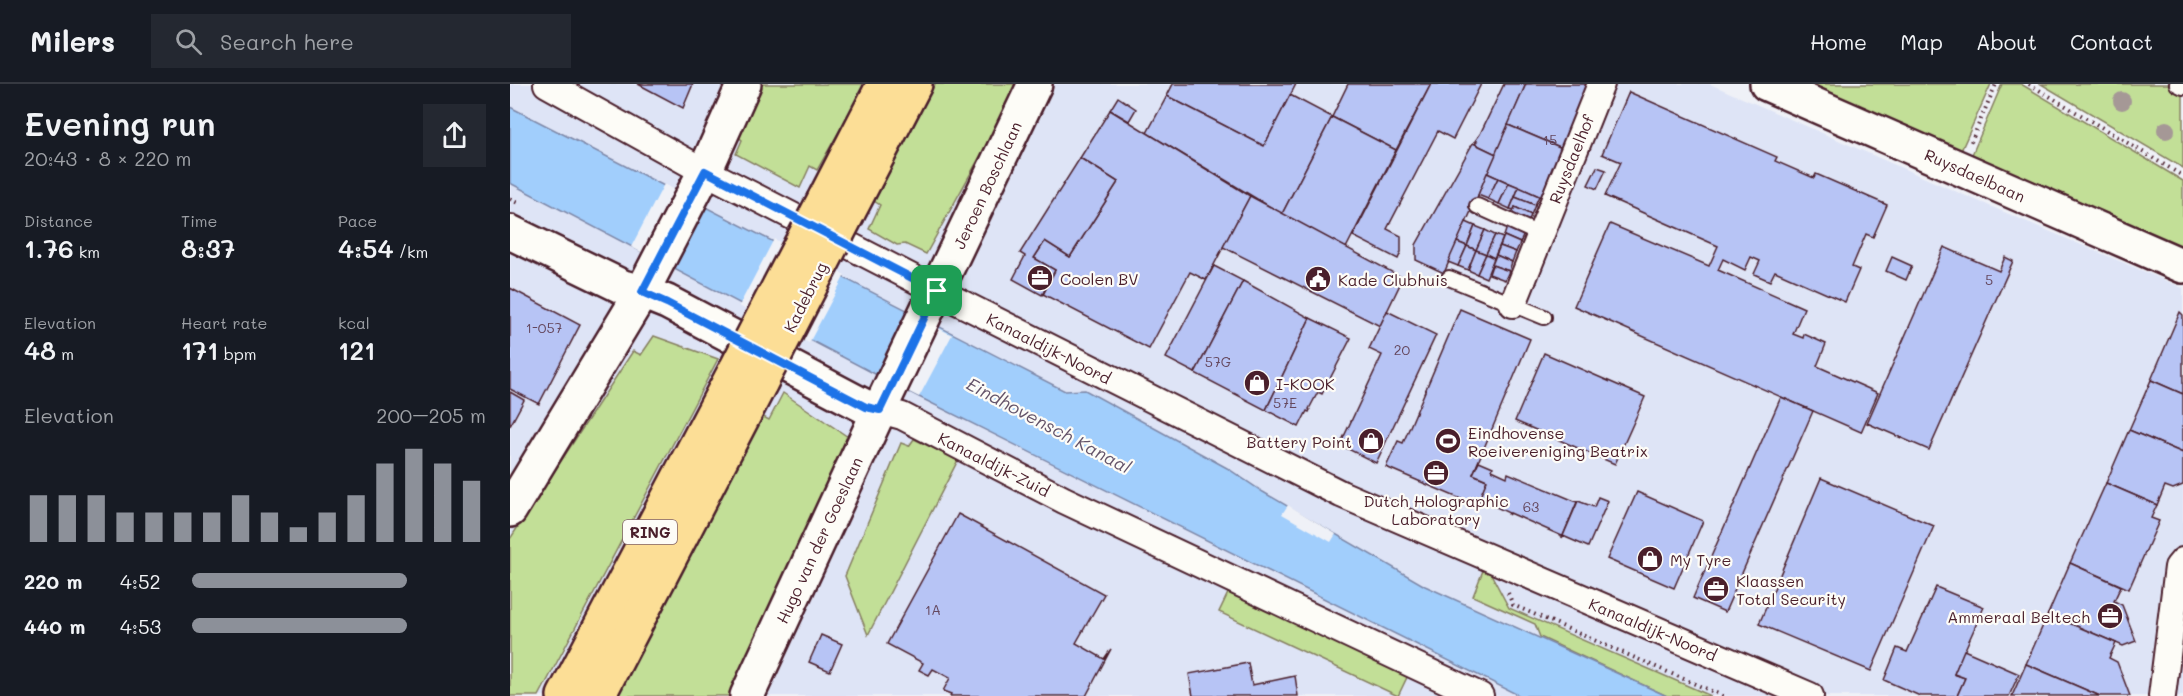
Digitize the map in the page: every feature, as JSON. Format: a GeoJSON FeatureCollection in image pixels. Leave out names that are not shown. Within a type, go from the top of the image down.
{"type":"FeatureCollection","features":[{"type":"Feature","properties":{"kind":"main road","name":"RING"},"geometry":{"type":"LineString","coordinates":[[836,206],[884,84]]}},
{"type":"Feature","properties":{"kind":"main road","name":"RING"},"geometry":{"type":"LineString","coordinates":[[836,206],[915,84]]}},
{"type":"Feature","properties":{"kind":"main road","name":"Kadebrug"},"geometry":{"type":"LineString","coordinates":[[748,375],[836,206]]}},
{"type":"Feature","properties":{"kind":"main road","name":"RING"},"geometry":{"type":"LineString","coordinates":[[564,696],[748,375]]}},
{"type":"Feature","properties":{"kind":"main road","name":"RING"},"geometry":{"type":"LineString","coordinates":[[598,696],[748,375]]}},
{"type":"Feature","properties":{"kind":"street","name":"Kanaaldijk-Noord"},"geometry":{"type":"LineString","coordinates":[[547,84],[698,185],[930,305],[1341,494],[1810,696]]}},
{"type":"Feature","properties":{"kind":"street"},"geometry":{"type":"LineString","coordinates":[[510,510],[642,292],[698,185],[744,84]]}},
{"type":"Feature","properties":{"kind":"street","name":"Jeroen Boschlaan"},"geometry":{"type":"LineString","coordinates":[[886,397],[1035,84]]}},
{"type":"Feature","properties":{"kind":"street","name":"Ruysdaelhof"},"geometry":{"type":"LineString","coordinates":[[1513,304],[1601,84]]}},
{"type":"Feature","properties":{"kind":"street","name":"Ruysdaelbaan"},"geometry":{"type":"LineString","coordinates":[[1767,84],[2183,266]]}},
{"type":"Feature","properties":{"kind":"street","name":"Kanaaldijk-Zuid"},"geometry":{"type":"LineString","coordinates":[[510,232],[623,287],[667,303],[866,407],[886,397],[902,416],[1064,500],[1480,696]]}},
{"type":"Feature","properties":{"kind":"street","name":"Hugo van der Goeslaan"},"geometry":{"type":"LineString","coordinates":[[747,696],[886,397]]}},
{"type":"Feature","properties":{"kind":"street"},"geometry":{"type":"LineString","coordinates":[[2162,696],[2181,564]]}},
{"type":"Feature","properties":{"kind":"lane"},"geometry":{"type":"LineString","coordinates":[[2177,84],[2183,87]]}},
{"type":"Feature","properties":{"kind":"lane"},"geometry":{"type":"LineString","coordinates":[[1477,206],[1541,235]]}},
{"type":"Feature","properties":{"kind":"lane"},"geometry":{"type":"LineString","coordinates":[[1449,278],[1544,317]]}},
{"type":"Feature","properties":{"kind":"path"},"geometry":{"type":"LineString","coordinates":[[1971,142],[1996,84]]}},
{"type":"Feature","properties":{"kind":"path"},"geometry":{"type":"LineString","coordinates":[[2029,84],[2183,176]]}},
{"type":"Feature","properties":{"kind":"path","name":"Kanaaldijk-Noord"},"geometry":{"type":"LineString","coordinates":[[1496,562],[1513,605],[1723,696]]}},
{"type":"Feature","properties":{"kind":"shaded area"},"geometry":{"type":"Polygon","coordinates":[[[510,84],[1710,84],[2183,288],[2183,696],[510,696],[510,84]]]}},
{"type":"Feature","properties":{"kind":"green space"},"geometry":{"type":"Polygon","coordinates":[[[762,84],[866,84],[817,170],[810,166],[800,188],[736,154],[742,140],[737,136],[762,84]]]}},
{"type":"Feature","properties":{"kind":"green space"},"geometry":{"type":"Polygon","coordinates":[[[935,84],[1020,84],[926,254],[905,244],[897,245],[869,229],[880,205],[874,201],[935,84]]]}},
{"type":"Feature","properties":{"kind":"green space"},"geometry":{"type":"Polygon","coordinates":[[[1802,84],[1991,84],[1960,153],[1802,84]]]}},
{"type":"Feature","properties":{"kind":"green space"},"geometry":{"type":"Polygon","coordinates":[[[2002,84],[2021,84],[2183,181],[2183,251],[1971,157],[2002,84]]]}},
{"type":"Feature","properties":{"kind":"green space"},"geometry":{"type":"Polygon","coordinates":[[[2041,84],[2183,84],[2183,168],[2041,84]]]}},
{"type":"Feature","properties":{"kind":"green space"},"geometry":{"type":"Polygon","coordinates":[[[654,336],[718,359],[539,696],[510,696],[510,539],[633,351],[641,355],[654,336]]]}},
{"type":"Feature","properties":{"kind":"green space"},"geometry":{"type":"Polygon","coordinates":[[[783,393],[851,439],[733,696],[615,696],[756,413],[769,420],[783,393]]]}},
{"type":"Feature","properties":{"kind":"green space"},"geometry":{"type":"Polygon","coordinates":[[[914,439],[958,460],[868,635],[845,576],[901,443],[909,446],[914,439]]]}},
{"type":"Feature","properties":{"kind":"green space"},"geometry":{"type":"Polygon","coordinates":[[[1484,568],[1490,572],[1509,608],[1711,696],[1667,696],[1540,637],[1535,624],[1473,596],[1484,568]]]}},
{"type":"Feature","properties":{"kind":"green space"},"geometry":{"type":"Polygon","coordinates":[[[1231,587],[1410,671],[1398,696],[1219,612],[1231,587]]]}},
{"type":"Feature","properties":{"kind":"water","name":"Eindhovensch Kanaal"},"geometry":{"type":"Polygon","coordinates":[[[510,107],[1065,391],[1085,390],[1227,468],[1263,492],[1425,586],[1667,696],[1520,696],[919,397],[510,183],[510,107]]]}},
{"type":"Feature","properties":{"kind":"pier"},"geometry":{"type":"Polygon","coordinates":[[[664,184],[707,207],[674,269],[631,247],[664,184]]]}},
{"type":"Feature","properties":{"kind":"pier"},"geometry":{"type":"Polygon","coordinates":[[[774,239],[845,275],[809,343],[739,306],[774,239]]]}},
{"type":"Feature","properties":{"kind":"pier"},"geometry":{"type":"Polygon","coordinates":[[[908,312],[952,335],[919,397],[876,375],[908,312]]]}},
{"type":"Feature","properties":{"kind":"pier"},"geometry":{"type":"Polygon","coordinates":[[[1288,505],[1336,534],[1331,542],[1282,514],[1288,505]]]}},
{"type":"Feature","properties":{"kind":"building"},"geometry":{"type":"Polygon","coordinates":[[[638,84],[693,84],[683,108],[638,84]]]}},
{"type":"Feature","properties":{"kind":"building"},"geometry":{"type":"Polygon","coordinates":[[[1173,84],[1296,84],[1264,146],[1167,96],[1173,84]]]}},
{"type":"Feature","properties":{"kind":"building"},"geometry":{"type":"Polygon","coordinates":[[[1348,84],[1431,84],[1396,150],[1332,117],[1348,84]]]}},
{"type":"Feature","properties":{"kind":"building"},"geometry":{"type":"Polygon","coordinates":[[[1431,84],[1481,84],[1453,139],[1438,131],[1387,229],[1401,236],[1401,252],[1398,259],[1353,236],[1431,84]]]}},
{"type":"Feature","properties":{"kind":"building"},"geometry":{"type":"Polygon","coordinates":[[[1504,84],[1526,84],[1496,154],[1475,144],[1477,141],[1475,141],[1504,84]]]}},
{"type":"Feature","properties":{"kind":"building"},"geometry":{"type":"Polygon","coordinates":[[[1526,84],[1587,84],[1562,148],[1508,125],[1526,84]]]}},
{"type":"Feature","properties":{"kind":"building"},"geometry":{"type":"Polygon","coordinates":[[[1629,92],[1777,157],[1775,161],[1814,178],[1816,174],[1887,205],[1873,237],[1866,234],[1852,267],[1859,270],[1845,302],[1775,271],[1770,281],[1754,274],[1760,261],[1751,257],[1745,270],[1723,259],[1718,270],[1804,308],[1793,334],[1803,338],[1804,334],[1826,344],[1817,366],[1878,393],[1861,432],[1574,306],[1610,224],[1709,266],[1718,246],[1605,196],[1621,162],[1602,154],[1629,92]]]}},
{"type":"Feature","properties":{"kind":"building"},"geometry":{"type":"Polygon","coordinates":[[[1290,95],[1332,117],[1282,214],[1147,133],[1167,96],[1264,146],[1290,95]]]}},
{"type":"Feature","properties":{"kind":"building"},"geometry":{"type":"Polygon","coordinates":[[[1118,97],[1136,109],[1129,121],[1110,110],[1118,97]]]}},
{"type":"Feature","properties":{"kind":"building"},"geometry":{"type":"Polygon","coordinates":[[[1110,110],[1250,196],[1206,280],[1190,272],[1149,349],[1043,294],[1055,270],[1034,258],[1045,241],[1070,257],[1118,182],[1080,158],[1110,110]]]}},
{"type":"Feature","properties":{"kind":"building"},"geometry":{"type":"Polygon","coordinates":[[[1332,117],[1396,150],[1346,248],[1282,214],[1332,117]]]}},
{"type":"Feature","properties":{"kind":"building"},"geometry":{"type":"Polygon","coordinates":[[[1508,125],[1562,148],[1543,198],[1487,173],[1508,125]]]}},
{"type":"Feature","properties":{"kind":"building"},"geometry":{"type":"Polygon","coordinates":[[[1473,143],[1496,154],[1444,273],[1416,260],[1416,245],[1473,143]]]}},
{"type":"Feature","properties":{"kind":"building"},"geometry":{"type":"Polygon","coordinates":[[[1080,158],[1118,182],[1070,257],[1045,241],[1034,258],[1055,270],[1042,295],[1013,279],[1025,256],[1020,253],[1080,158]]]}},
{"type":"Feature","properties":{"kind":"building"},"geometry":{"type":"Polygon","coordinates":[[[1597,167],[1606,170],[1597,189],[1588,185],[1597,167]]]}},
{"type":"Feature","properties":{"kind":"building"},"geometry":{"type":"Polygon","coordinates":[[[1487,173],[1498,178],[1488,199],[1478,195],[1487,173]]]}},
{"type":"Feature","properties":{"kind":"building"},"geometry":{"type":"Polygon","coordinates":[[[1498,178],[1509,183],[1499,204],[1488,199],[1498,178]]]}},
{"type":"Feature","properties":{"kind":"building"},"geometry":{"type":"Polygon","coordinates":[[[1509,183],[1519,187],[1510,209],[1499,204],[1509,183]]]}},
{"type":"Feature","properties":{"kind":"building"},"geometry":{"type":"Polygon","coordinates":[[[1519,187],[1539,196],[1535,205],[1515,197],[1519,187]]]}},
{"type":"Feature","properties":{"kind":"building"},"geometry":{"type":"Polygon","coordinates":[[[1250,196],[1403,278],[1380,326],[1223,247],[1250,196]]]}},
{"type":"Feature","properties":{"kind":"building"},"geometry":{"type":"Polygon","coordinates":[[[1515,197],[1535,205],[1531,215],[1515,207],[1514,210],[1510,209],[1515,197]]]}},
{"type":"Feature","properties":{"kind":"building"},"geometry":{"type":"Polygon","coordinates":[[[1515,207],[1531,215],[1527,225],[1511,217],[1515,207]]]}},
{"type":"Feature","properties":{"kind":"building"},"geometry":{"type":"Polygon","coordinates":[[[1466,222],[1475,226],[1467,246],[1457,242],[1466,222]]]}},
{"type":"Feature","properties":{"kind":"building"},"geometry":{"type":"Polygon","coordinates":[[[1475,226],[1485,230],[1476,250],[1467,246],[1475,226]]]}},
{"type":"Feature","properties":{"kind":"building"},"geometry":{"type":"Polygon","coordinates":[[[1507,227],[1524,234],[1520,243],[1504,236],[1507,227]]]}},
{"type":"Feature","properties":{"kind":"building"},"geometry":{"type":"Polygon","coordinates":[[[1485,230],[1495,235],[1486,254],[1476,250],[1485,230]]]}},
{"type":"Feature","properties":{"kind":"building"},"geometry":{"type":"Polygon","coordinates":[[[1495,235],[1503,238],[1494,258],[1486,254],[1495,235]]]}},
{"type":"Feature","properties":{"kind":"building"},"geometry":{"type":"Polygon","coordinates":[[[1504,236],[1520,243],[1516,252],[1500,246],[1504,236]]]}},
{"type":"Feature","properties":{"kind":"building"},"geometry":{"type":"Polygon","coordinates":[[[1457,242],[1467,246],[1458,266],[1448,262],[1457,242]]]}},
{"type":"Feature","properties":{"kind":"building"},"geometry":{"type":"Polygon","coordinates":[[[1467,246],[1476,250],[1468,270],[1458,266],[1467,246]]]}},
{"type":"Feature","properties":{"kind":"building"},"geometry":{"type":"Polygon","coordinates":[[[1500,246],[1516,252],[1512,262],[1496,255],[1500,246]]]}},
{"type":"Feature","properties":{"kind":"building"},"geometry":{"type":"Polygon","coordinates":[[[1944,247],[1999,271],[2005,257],[2013,261],[1929,450],[1867,423],[1944,247]]]}},
{"type":"Feature","properties":{"kind":"building"},"geometry":{"type":"Polygon","coordinates":[[[1476,250],[1486,254],[1477,274],[1468,270],[1476,250]]]}},
{"type":"Feature","properties":{"kind":"building"},"geometry":{"type":"Polygon","coordinates":[[[1486,254],[1494,258],[1486,278],[1477,274],[1486,254]]]}},
{"type":"Feature","properties":{"kind":"building"},"geometry":{"type":"Polygon","coordinates":[[[1496,255],[1512,262],[1509,271],[1492,265],[1496,255]]]}},
{"type":"Feature","properties":{"kind":"building"},"geometry":{"type":"Polygon","coordinates":[[[1892,257],[1912,266],[1906,280],[1886,271],[1892,257]]]}},
{"type":"Feature","properties":{"kind":"building"},"geometry":{"type":"Polygon","coordinates":[[[1492,265],[1509,271],[1505,280],[1489,274],[1492,265]]]}},
{"type":"Feature","properties":{"kind":"building"},"geometry":{"type":"Polygon","coordinates":[[[1214,266],[1243,281],[1195,373],[1166,358],[1214,266]]]}},
{"type":"Feature","properties":{"kind":"building"},"geometry":{"type":"Polygon","coordinates":[[[1243,281],[1310,318],[1266,410],[1195,373],[1243,281]]]}},
{"type":"Feature","properties":{"kind":"building"},"geometry":{"type":"Polygon","coordinates":[[[510,288],[580,325],[539,404],[510,389],[510,288]]]}},
{"type":"Feature","properties":{"kind":"building"},"geometry":{"type":"Polygon","coordinates":[[[1460,309],[1530,339],[1473,474],[1487,480],[1477,506],[1386,467],[1398,441],[1403,443],[1460,309]]]}},
{"type":"Feature","properties":{"kind":"building"},"geometry":{"type":"Polygon","coordinates":[[[1387,311],[1436,335],[1376,463],[1340,445],[1382,355],[1369,349],[1387,311]]]}},
{"type":"Feature","properties":{"kind":"building"},"geometry":{"type":"Polygon","coordinates":[[[2180,312],[2183,315],[2183,394],[2151,380],[2180,312]]]}},
{"type":"Feature","properties":{"kind":"building"},"geometry":{"type":"Polygon","coordinates":[[[1310,318],[1351,338],[1322,394],[1318,392],[1299,427],[1266,410],[1310,318]]]}},
{"type":"Feature","properties":{"kind":"building"},"geometry":{"type":"Polygon","coordinates":[[[1544,353],[1645,397],[1615,464],[1515,421],[1544,353]]]}},
{"type":"Feature","properties":{"kind":"building"},"geometry":{"type":"Polygon","coordinates":[[[2151,380],[2183,394],[2183,453],[2129,430],[2151,380]]]}},
{"type":"Feature","properties":{"kind":"building"},"geometry":{"type":"Polygon","coordinates":[[[510,392],[524,400],[510,426],[510,392]]]}},
{"type":"Feature","properties":{"kind":"building"},"geometry":{"type":"Polygon","coordinates":[[[1781,397],[1813,411],[1725,612],[1693,598],[1781,397]]]}},
{"type":"Feature","properties":{"kind":"building"},"geometry":{"type":"Polygon","coordinates":[[[2129,430],[2183,453],[2183,485],[2173,489],[2165,486],[2157,505],[2106,483],[2129,430]]]}},
{"type":"Feature","properties":{"kind":"building"},"geometry":{"type":"Polygon","coordinates":[[[1479,461],[1507,477],[1508,473],[1577,502],[1562,538],[1562,536],[1510,513],[1508,515],[1509,513],[1479,499],[1487,480],[1473,474],[1479,461]]]}},
{"type":"Feature","properties":{"kind":"building"},"geometry":{"type":"Polygon","coordinates":[[[1821,478],[1934,526],[1871,671],[1759,624],[1821,478]]]}},
{"type":"Feature","properties":{"kind":"building"},"geometry":{"type":"Polygon","coordinates":[[[2106,483],[2157,505],[2151,518],[2159,521],[2129,589],[2070,563],[2106,483]]]}},
{"type":"Feature","properties":{"kind":"building"},"geometry":{"type":"Polygon","coordinates":[[[1637,492],[1703,521],[1674,588],[1607,559],[1637,492]]]}},
{"type":"Feature","properties":{"kind":"building"},"geometry":{"type":"Polygon","coordinates":[[[1598,497],[1608,501],[1588,547],[1563,536],[1578,501],[1594,507],[1598,497]]]}},
{"type":"Feature","properties":{"kind":"building"},"geometry":{"type":"Polygon","coordinates":[[[958,514],[1104,594],[1076,643],[1104,659],[1111,649],[1086,696],[950,696],[951,694],[943,691],[950,678],[933,669],[929,675],[919,670],[923,663],[887,644],[958,514]]]}},
{"type":"Feature","properties":{"kind":"building"},"geometry":{"type":"Polygon","coordinates":[[[2070,563],[2121,586],[2114,601],[2122,605],[2136,641],[2123,646],[2048,614],[2070,563]]]}},
{"type":"Feature","properties":{"kind":"building"},"geometry":{"type":"Polygon","coordinates":[[[1936,587],[1984,607],[1954,674],[1965,678],[1957,696],[1920,696],[1884,680],[1897,648],[1907,652],[1936,587]]]}},
{"type":"Feature","properties":{"kind":"building"},"geometry":{"type":"Polygon","coordinates":[[[2048,614],[2116,643],[2109,658],[2117,662],[2130,696],[2100,696],[2026,664],[2048,614]]]}},
{"type":"Feature","properties":{"kind":"building"},"geometry":{"type":"Polygon","coordinates":[[[821,635],[842,644],[830,671],[809,662],[821,635]]]}},
{"type":"Feature","properties":{"kind":"building"},"geometry":{"type":"Polygon","coordinates":[[[1964,650],[2019,674],[2009,696],[1957,696],[1965,678],[1954,674],[1964,650]]]}},
{"type":"Feature","properties":{"kind":"building"},"geometry":{"type":"Polygon","coordinates":[[[1248,663],[1252,685],[1295,676],[1298,696],[1193,696],[1189,674],[1248,663]]]}},
{"type":"Feature","properties":{"kind":"building"},"geometry":{"type":"Polygon","coordinates":[[[2026,664],[2100,696],[2012,696],[2026,664]]]}},
{"type":"Feature","properties":{"kind":"place","name":"Coolen BV"},"geometry":{"type":"Point","coordinates":[1040,278]}},
{"type":"Feature","properties":{"kind":"place","name":"Kade Clubhuis"},"geometry":{"type":"Point","coordinates":[1318,279]}},
{"type":"Feature","properties":{"kind":"place","name":"I-KOOK"},"geometry":{"type":"Point","coordinates":[1257,383]}},
{"type":"Feature","properties":{"kind":"place","name":"Battery Point"},"geometry":{"type":"Point","coordinates":[1371,441]}},
{"type":"Feature","properties":{"kind":"place","name":"Eindhovense Roeivereniging Beatrix"},"geometry":{"type":"Point","coordinates":[1448,441]}},
{"type":"Feature","properties":{"kind":"place","name":"Dutch Holographic Laboratory"},"geometry":{"type":"Point","coordinates":[1436,473]}},
{"type":"Feature","properties":{"kind":"place","name":"My Tyre"},"geometry":{"type":"Point","coordinates":[1650,559]}},
{"type":"Feature","properties":{"kind":"place","name":"Klaassen Total Security"},"geometry":{"type":"Point","coordinates":[1716,589]}},
{"type":"Feature","properties":{"kind":"place","name":"Ammeraal Beltech"},"geometry":{"type":"Point","coordinates":[2110,616]}},
{"type":"Feature","properties":{"kind":"route"},"geometry":{"type":"LineString","coordinates":[[705,171],[937,291],[880,410],[866,407],[642,292],[705,171]]}}]}
